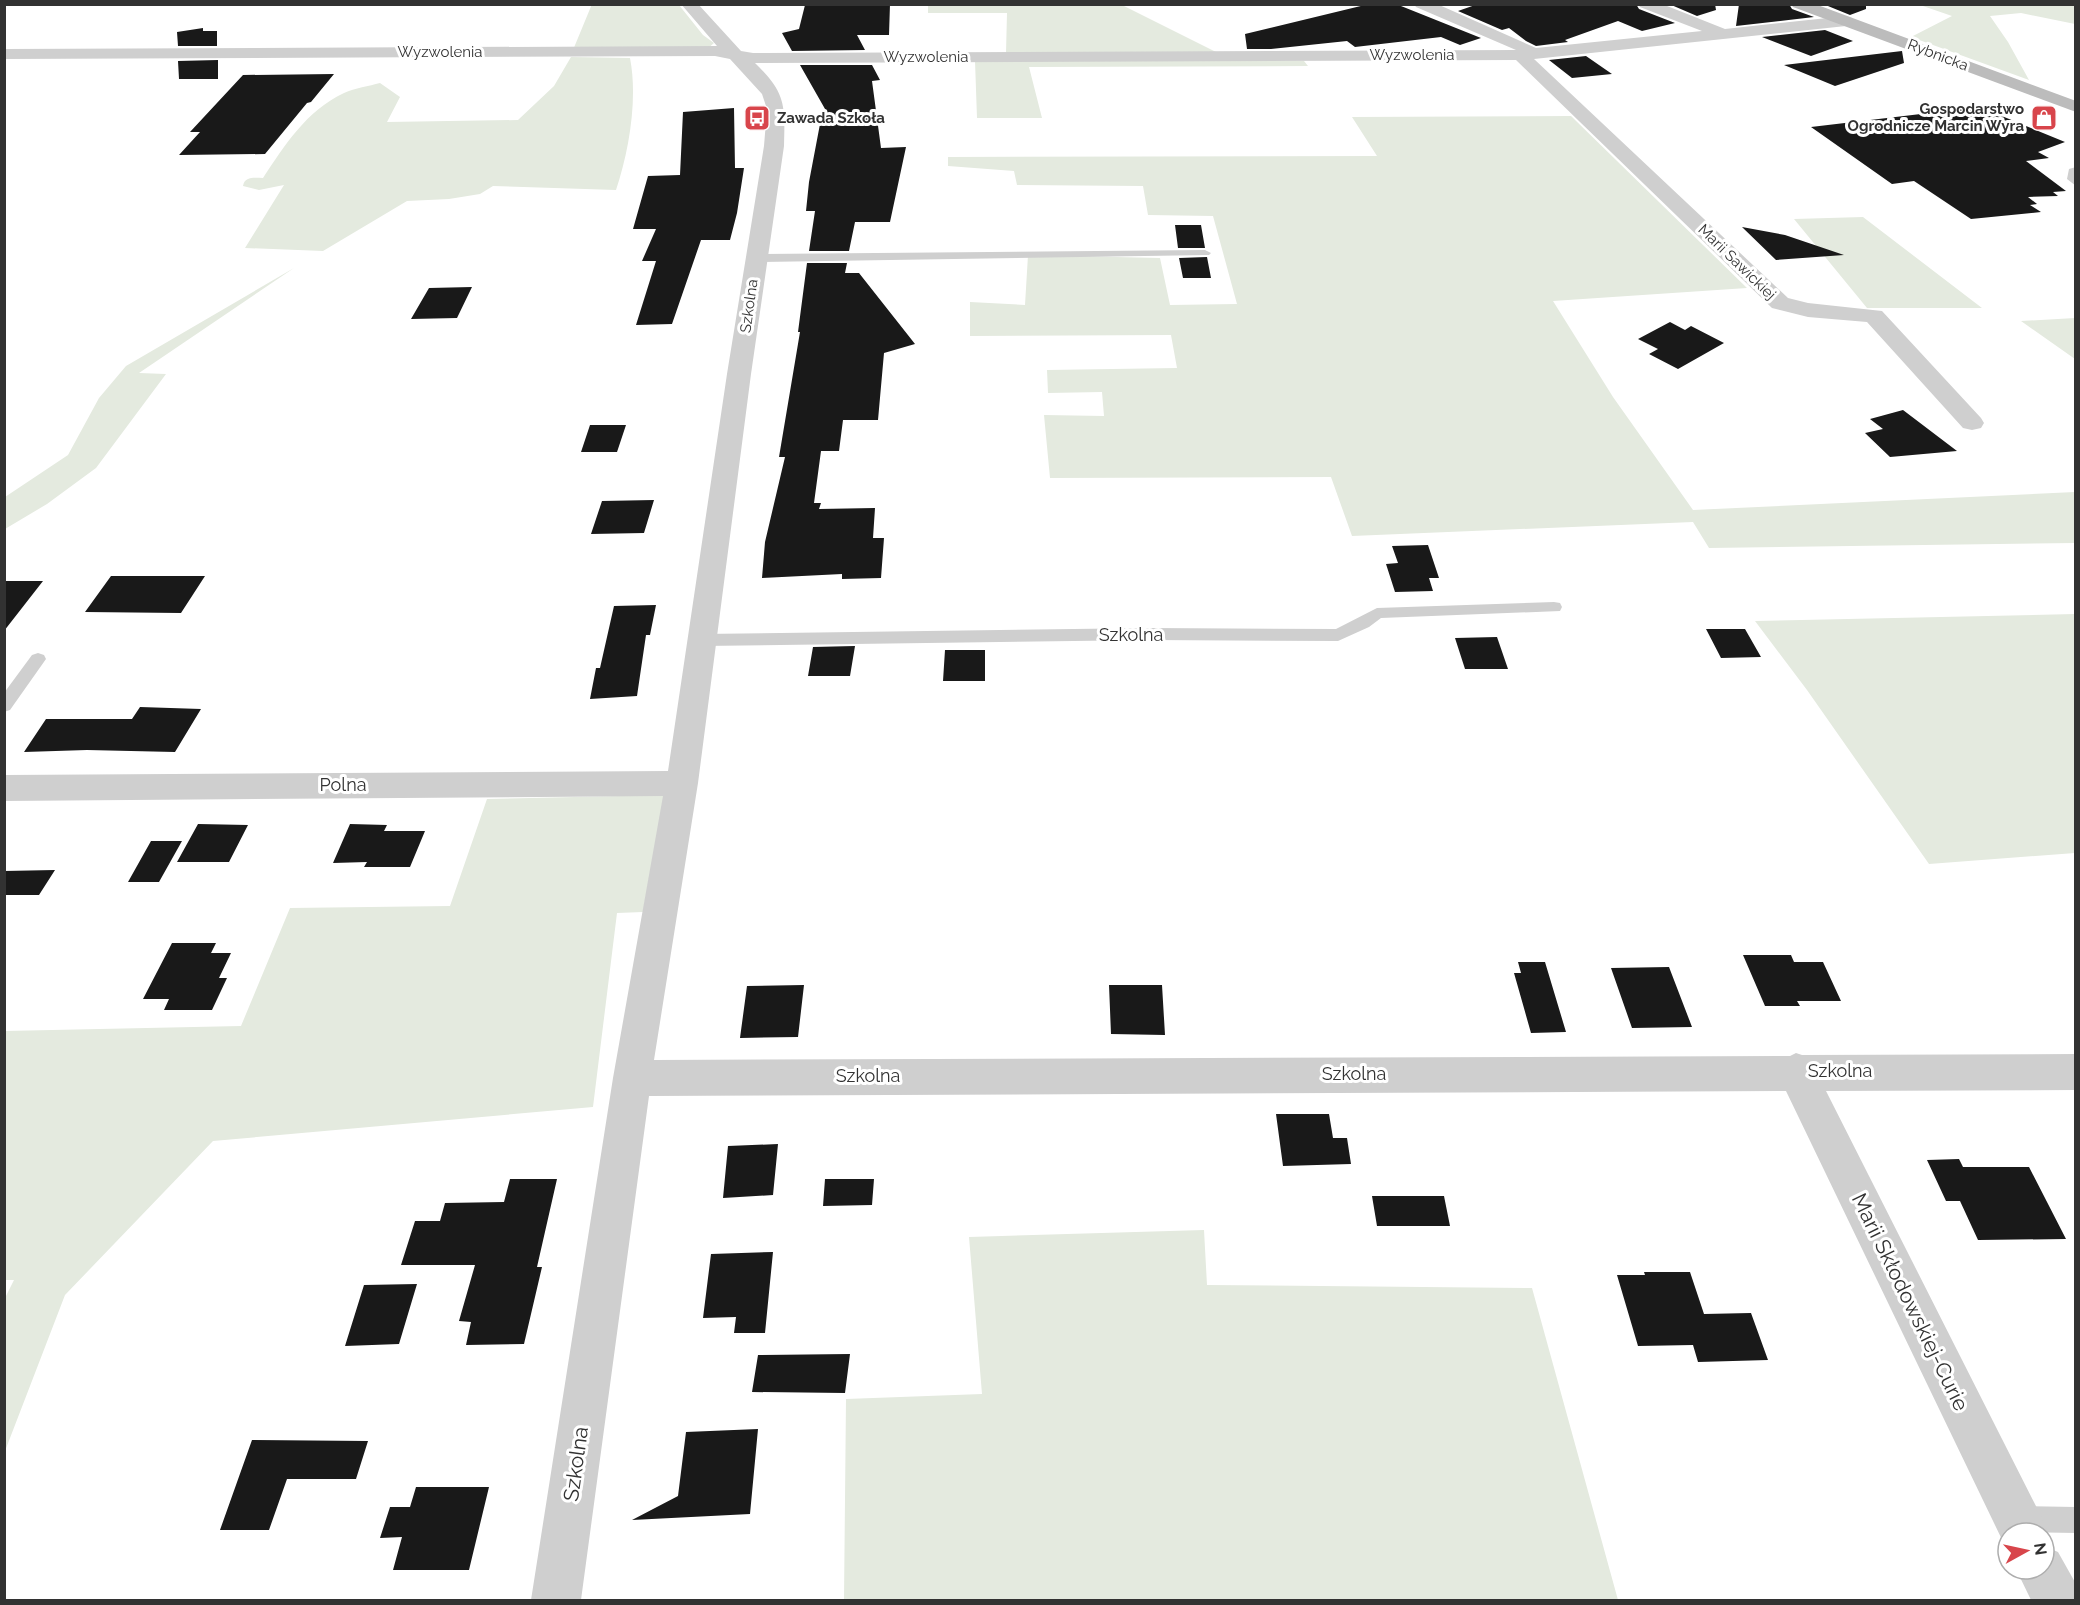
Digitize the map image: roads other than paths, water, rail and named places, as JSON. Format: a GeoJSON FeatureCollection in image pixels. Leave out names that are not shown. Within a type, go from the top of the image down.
{"type":"FeatureCollection","features":[{"type":"Feature","properties":{"kind":"main road","name":"Rybnicka"},"geometry":{"type":"LineString","coordinates":[[1799,4],[2076,107]]}},
{"type":"Feature","properties":{"kind":"street","name":"Szkolna"},"geometry":{"type":"LineString","coordinates":[[556,1600],[632,1078],[682,783],[756,258],[774,154],[776,109],[771,93],[755,73],[688,4]]}},
{"type":"Feature","properties":{"kind":"street"},"geometry":{"type":"LineString","coordinates":[[1422,4],[1530,54]]}},
{"type":"Feature","properties":{"kind":"street"},"geometry":{"type":"LineString","coordinates":[[1646,4],[1727,34]]}},
{"type":"Feature","properties":{"kind":"street","name":"Wyzwolenia"},"geometry":{"type":"LineString","coordinates":[[5,54],[715,51],[753,58],[1530,54],[1846,21]]}},
{"type":"Feature","properties":{"kind":"street","name":"Marii Sawickiej"},"geometry":{"type":"LineString","coordinates":[[1530,54],[1780,303],[1820,312],[1874,316],[1972,423]]}},
{"type":"Feature","properties":{"kind":"street","name":"Polna"},"geometry":{"type":"LineString","coordinates":[[4,788],[682,783]]}},
{"type":"Feature","properties":{"kind":"street","name":"Szkolna"},"geometry":{"type":"LineString","coordinates":[[632,1078],[1796,1071],[2076,1072]]}},
{"type":"Feature","properties":{"kind":"street","name":"Marii Skłodowskiej-Curie"},"geometry":{"type":"LineString","coordinates":[[1796,1071],[2018,1521]]}},
{"type":"Feature","properties":{"kind":"street"},"geometry":{"type":"LineString","coordinates":[[2047,1581],[2057,1600]]}},
{"type":"Feature","properties":{"kind":"lane"},"geometry":{"type":"LineString","coordinates":[[2076,170],[2073,171],[2072,179],[2076,183]]}},
{"type":"Feature","properties":{"kind":"lane"},"geometry":{"type":"LineString","coordinates":[[756,258],[1205,253]]}},
{"type":"Feature","properties":{"kind":"lane","name":"Szkolna"},"geometry":{"type":"LineString","coordinates":[[701,640],[1150,634],[1338,635],[1363,623],[1377,613],[1554,607]]}},
{"type":"Feature","properties":{"kind":"lane"},"geometry":{"type":"LineString","coordinates":[[4,706],[38,658]]}},
{"type":"Feature","properties":{"kind":"lane"},"geometry":{"type":"LineString","coordinates":[[2056,1522],[2076,1520]]}},
{"type":"Feature","properties":{"kind":"place","name":"Zawada Szkoła"},"geometry":{"type":"Point","coordinates":[757,118]}},
{"type":"Feature","properties":{"kind":"place","name":"Gospodarstwo Ogrodnicze Marcin Wyra"},"geometry":{"type":"Point","coordinates":[2044,118]}}]}
